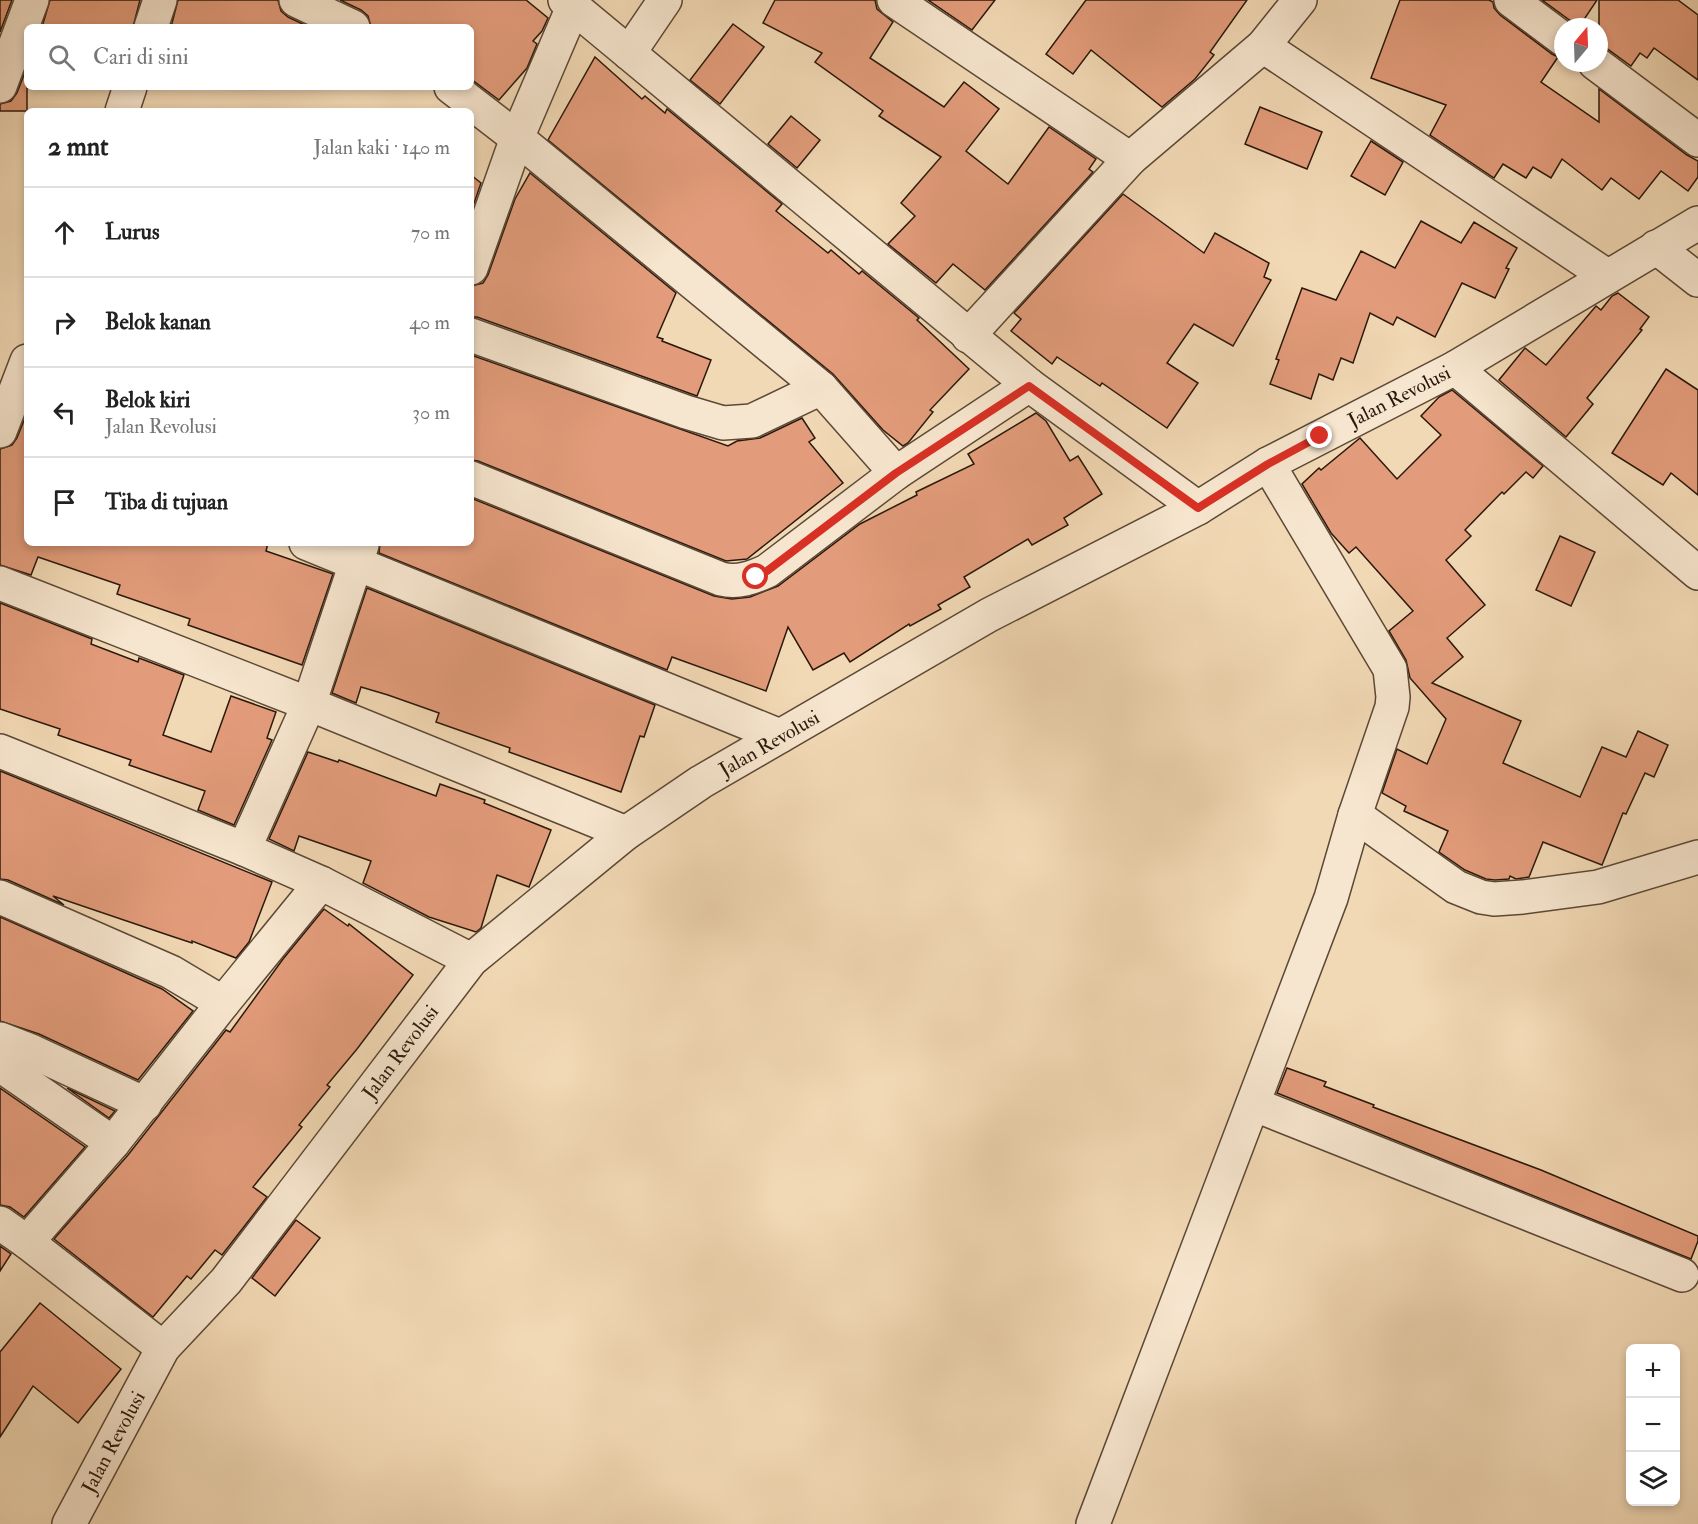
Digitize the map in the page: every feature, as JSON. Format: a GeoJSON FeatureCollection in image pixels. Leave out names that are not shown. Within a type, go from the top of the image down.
{"type":"FeatureCollection","features":[{"type":"Feature","properties":{"kind":"street"},"geometry":{"type":"LineString","coordinates":[[0,86],[32,0]]}},
{"type":"Feature","properties":{"kind":"street"},"geometry":{"type":"LineString","coordinates":[[152,24],[160,0]]}},
{"type":"Feature","properties":{"kind":"street"},"geometry":{"type":"LineString","coordinates":[[296,0],[347,24]]}},
{"type":"Feature","properties":{"kind":"street"},"geometry":{"type":"LineString","coordinates":[[629,53],[665,0]]}},
{"type":"Feature","properties":{"kind":"street"},"geometry":{"type":"LineString","coordinates":[[894,0],[1130,159]]}},
{"type":"Feature","properties":{"kind":"street"},"geometry":{"type":"LineString","coordinates":[[968,336],[1130,159],[1263,46],[1300,0]]}},
{"type":"Feature","properties":{"kind":"street"},"geometry":{"type":"LineString","coordinates":[[1511,0],[1554,32]]}},
{"type":"Feature","properties":{"kind":"street"},"geometry":{"type":"LineString","coordinates":[[474,260],[517,138],[569,3],[1029,386],[1198,508]]}},
{"type":"Feature","properties":{"kind":"street"},"geometry":{"type":"LineString","coordinates":[[1263,46],[1607,276]]}},
{"type":"Feature","properties":{"kind":"street"},"geometry":{"type":"LineString","coordinates":[[1607,72],[1698,141]]}},
{"type":"Feature","properties":{"kind":"street"},"geometry":{"type":"LineString","coordinates":[[123,108],[129,90]]}},
{"type":"Feature","properties":{"kind":"street"},"geometry":{"type":"LineString","coordinates":[[455,90],[517,138],[821,388],[896,473]]}},
{"type":"Feature","properties":{"kind":"street","name":"Jalan Revolusi"},"geometry":{"type":"LineString","coordinates":[[69,1524],[163,1348],[226,1281],[471,960],[626,833],[701,782],[989,615],[1198,508],[1268,464],[1455,368],[1698,223]]}},
{"type":"Feature","properties":{"kind":"street"},"geometry":{"type":"LineString","coordinates":[[1656,247],[1698,280]]}},
{"type":"Feature","properties":{"kind":"street"},"geometry":{"type":"LineString","coordinates":[[474,335],[686,412],[723,423],[752,421],[821,388]]}},
{"type":"Feature","properties":{"kind":"street"},"geometry":{"type":"LineString","coordinates":[[1455,368],[1698,573]]}},
{"type":"Feature","properties":{"kind":"street"},"geometry":{"type":"LineString","coordinates":[[10,429],[24,373]]}},
{"type":"Feature","properties":{"kind":"street"},"geometry":{"type":"LineString","coordinates":[[474,479],[721,579],[733,581],[750,579],[767,571],[896,473],[1029,386]]}},
{"type":"Feature","properties":{"kind":"street"},"geometry":{"type":"LineString","coordinates":[[1093,1524],[1332,898],[1394,697],[1390,669],[1268,464]]}},
{"type":"Feature","properties":{"kind":"street"},"geometry":{"type":"LineString","coordinates":[[322,546],[359,553],[780,736]]}},
{"type":"Feature","properties":{"kind":"street"},"geometry":{"type":"LineString","coordinates":[[244,849],[309,704],[359,553]]}},
{"type":"Feature","properties":{"kind":"street"},"geometry":{"type":"LineString","coordinates":[[0,583],[309,704],[626,833]]}},
{"type":"Feature","properties":{"kind":"street"},"geometry":{"type":"LineString","coordinates":[[0,751],[244,849],[321,883],[471,960]]}},
{"type":"Feature","properties":{"kind":"street"},"geometry":{"type":"LineString","coordinates":[[1356,815],[1450,884],[1471,894],[1494,899],[1598,887],[1698,857]]}},
{"type":"Feature","properties":{"kind":"street"},"geometry":{"type":"LineString","coordinates":[[27,1242],[145,1104],[223,1002],[321,883]]}},
{"type":"Feature","properties":{"kind":"street"},"geometry":{"type":"LineString","coordinates":[[0,897],[171,972],[223,1002]]}},
{"type":"Feature","properties":{"kind":"street"},"geometry":{"type":"LineString","coordinates":[[0,1039],[145,1104]]}},
{"type":"Feature","properties":{"kind":"street"},"geometry":{"type":"LineString","coordinates":[[0,1065],[113,1143]]}},
{"type":"Feature","properties":{"kind":"street"},"geometry":{"type":"LineString","coordinates":[[1252,1104],[1682,1275]]}},
{"type":"Feature","properties":{"kind":"street"},"geometry":{"type":"LineString","coordinates":[[0,1223],[163,1348]]}},
{"type":"Feature","properties":{"kind":"building"},"geometry":{"type":"Polygon","coordinates":[[[0,0],[12,0],[0,32],[0,0]]]}},
{"type":"Feature","properties":{"kind":"building"},"geometry":{"type":"Polygon","coordinates":[[[50,0],[140,0],[134,24],[43,24],[50,0]]]}},
{"type":"Feature","properties":{"kind":"building"},"geometry":{"type":"Polygon","coordinates":[[[178,0],[278,0],[281,11],[303,24],[172,24],[178,0]]]}},
{"type":"Feature","properties":{"kind":"building"},"geometry":{"type":"Polygon","coordinates":[[[340,0],[526,0],[548,18],[542,31],[533,41],[537,44],[527,68],[499,100],[474,81],[474,24],[370,24],[368,16],[340,0]]]}},
{"type":"Feature","properties":{"kind":"building"},"geometry":{"type":"Polygon","coordinates":[[[775,0],[875,0],[877,9],[893,22],[870,58],[944,107],[964,82],[999,109],[966,151],[1008,184],[1049,127],[1096,159],[1089,169],[1093,172],[985,290],[953,264],[936,283],[888,244],[915,216],[901,203],[941,157],[879,116],[883,111],[815,62],[822,53],[763,23],[775,0]]]}},
{"type":"Feature","properties":{"kind":"building"},"geometry":{"type":"Polygon","coordinates":[[[928,0],[995,0],[972,30],[928,0]]]}},
{"type":"Feature","properties":{"kind":"building"},"geometry":{"type":"Polygon","coordinates":[[[1086,0],[1247,0],[1210,52],[1214,55],[1195,79],[1162,107],[1091,50],[1073,74],[1046,54],[1086,0]]]}},
{"type":"Feature","properties":{"kind":"building"},"geometry":{"type":"Polygon","coordinates":[[[1400,0],[1489,0],[1493,2],[1494,8],[1500,15],[1554,55],[1554,63],[1541,82],[1599,122],[1599,89],[1698,161],[1698,177],[1688,191],[1661,171],[1639,199],[1611,178],[1602,190],[1562,159],[1551,178],[1533,167],[1526,178],[1503,164],[1494,178],[1430,135],[1446,105],[1371,78],[1400,0]]]}},
{"type":"Feature","properties":{"kind":"building"},"geometry":{"type":"Polygon","coordinates":[[[1542,0],[1597,0],[1585,18],[1567,18],[1542,0]]]}},
{"type":"Feature","properties":{"kind":"building"},"geometry":{"type":"Polygon","coordinates":[[[1599,0],[1678,0],[1698,15],[1698,80],[1654,48],[1647,58],[1640,53],[1631,66],[1608,49],[1608,18],[1599,18],[1599,0]]]}},
{"type":"Feature","properties":{"kind":"building"},"geometry":{"type":"Polygon","coordinates":[[[733,24],[764,47],[720,104],[690,80],[733,24]]]}},
{"type":"Feature","properties":{"kind":"building"},"geometry":{"type":"Polygon","coordinates":[[[595,57],[642,99],[645,96],[665,113],[667,109],[782,204],[776,211],[828,253],[831,250],[859,274],[862,271],[919,318],[917,320],[969,369],[930,410],[933,412],[908,443],[903,446],[883,430],[833,374],[548,140],[595,57]]]}},
{"type":"Feature","properties":{"kind":"building"},"geometry":{"type":"Polygon","coordinates":[[[24,75],[27,108],[24,108],[24,111],[0,111],[0,104],[11,101],[17,93],[24,75]]]}},
{"type":"Feature","properties":{"kind":"building"},"geometry":{"type":"Polygon","coordinates":[[[1260,107],[1322,132],[1307,169],[1245,144],[1260,107]]]}},
{"type":"Feature","properties":{"kind":"building"},"geometry":{"type":"Polygon","coordinates":[[[791,116],[820,140],[797,168],[768,144],[791,116]]]}},
{"type":"Feature","properties":{"kind":"building"},"geometry":{"type":"Polygon","coordinates":[[[1371,141],[1403,162],[1385,195],[1351,176],[1371,141]]]}},
{"type":"Feature","properties":{"kind":"building"},"geometry":{"type":"Polygon","coordinates":[[[530,173],[676,293],[657,337],[711,360],[697,396],[474,317],[474,285],[483,283],[488,275],[515,199],[530,173]]]}},
{"type":"Feature","properties":{"kind":"building"},"geometry":{"type":"Polygon","coordinates":[[[474,177],[481,183],[474,203],[474,177]]]}},
{"type":"Feature","properties":{"kind":"building"},"geometry":{"type":"Polygon","coordinates":[[[1123,194],[1204,253],[1215,233],[1269,263],[1264,277],[1271,280],[1233,346],[1194,324],[1167,363],[1198,383],[1167,428],[1102,383],[1100,386],[1057,357],[1052,364],[1011,331],[1021,319],[1014,313],[1123,194]]]}},
{"type":"Feature","properties":{"kind":"building"},"geometry":{"type":"Polygon","coordinates":[[[1421,221],[1461,243],[1474,222],[1517,248],[1506,268],[1509,269],[1495,298],[1462,283],[1435,337],[1397,317],[1393,325],[1370,313],[1353,363],[1341,358],[1333,380],[1319,374],[1311,399],[1270,384],[1279,360],[1276,359],[1302,288],[1336,300],[1361,251],[1395,268],[1421,221]]]}},
{"type":"Feature","properties":{"kind":"building"},"geometry":{"type":"Polygon","coordinates":[[[1618,293],[1649,317],[1640,329],[1642,330],[1587,398],[1593,404],[1566,437],[1499,380],[1525,348],[1546,365],[1596,306],[1601,310],[1612,296],[1618,293]]]}},
{"type":"Feature","properties":{"kind":"building"},"geometry":{"type":"Polygon","coordinates":[[[474,356],[728,446],[737,441],[760,438],[802,418],[815,438],[809,442],[843,483],[747,559],[726,561],[474,460],[474,356]]]}},
{"type":"Feature","properties":{"kind":"building"},"geometry":{"type":"Polygon","coordinates":[[[1666,369],[1698,390],[1698,495],[1671,473],[1663,485],[1612,453],[1666,369]]]}},
{"type":"Feature","properties":{"kind":"building"},"geometry":{"type":"Polygon","coordinates":[[[1452,390],[1543,466],[1533,478],[1526,472],[1504,494],[1502,492],[1465,530],[1471,536],[1446,560],[1485,605],[1447,638],[1463,657],[1432,683],[1521,721],[1503,763],[1580,797],[1602,747],[1626,757],[1638,731],[1668,745],[1654,777],[1645,773],[1626,814],[1623,813],[1602,865],[1543,842],[1529,877],[1516,879],[1510,876],[1509,879],[1486,879],[1465,870],[1439,852],[1448,831],[1404,811],[1406,806],[1382,793],[1397,749],[1427,764],[1446,719],[1410,678],[1406,660],[1389,631],[1413,611],[1356,547],[1349,553],[1331,533],[1302,484],[1319,468],[1321,470],[1360,438],[1397,479],[1441,435],[1421,416],[1439,397],[1452,390]]]}},
{"type":"Feature","properties":{"kind":"building"},"geometry":{"type":"Polygon","coordinates":[[[1036,413],[1046,421],[1070,461],[1078,456],[1102,494],[1064,518],[1068,525],[1032,545],[1028,539],[964,577],[970,587],[938,605],[941,609],[910,626],[909,624],[850,662],[844,653],[813,670],[788,627],[766,691],[672,657],[667,670],[379,553],[380,546],[474,546],[474,499],[714,596],[732,599],[750,597],[778,586],[860,524],[917,495],[916,492],[974,464],[968,454],[1036,413]]]}},
{"type":"Feature","properties":{"kind":"building"},"geometry":{"type":"Polygon","coordinates":[[[24,420],[24,546],[267,546],[266,551],[333,574],[302,665],[188,625],[190,619],[117,594],[120,585],[38,557],[31,575],[0,565],[0,449],[12,445],[24,420]]]}},
{"type":"Feature","properties":{"kind":"building"},"geometry":{"type":"Polygon","coordinates":[[[1560,536],[1595,552],[1571,606],[1536,590],[1560,536]]]}},
{"type":"Feature","properties":{"kind":"building"},"geometry":{"type":"Polygon","coordinates":[[[367,588],[655,705],[644,737],[640,736],[621,792],[509,752],[510,748],[436,722],[439,713],[388,695],[361,687],[356,703],[332,693],[367,588]]]}},
{"type":"Feature","properties":{"kind":"building"},"geometry":{"type":"Polygon","coordinates":[[[0,603],[92,639],[91,644],[138,662],[139,658],[184,675],[163,735],[211,752],[231,696],[276,712],[267,738],[272,740],[234,825],[198,810],[205,791],[129,765],[131,760],[58,735],[60,729],[0,709],[0,603]]]}},
{"type":"Feature","properties":{"kind":"building"},"geometry":{"type":"Polygon","coordinates":[[[308,752],[338,762],[339,760],[436,796],[440,784],[485,800],[484,803],[551,830],[529,887],[497,875],[481,928],[476,932],[429,917],[363,883],[371,861],[299,836],[294,851],[269,839],[308,752]]]}},
{"type":"Feature","properties":{"kind":"building"},"geometry":{"type":"Polygon","coordinates":[[[0,771],[272,882],[249,942],[236,958],[192,941],[192,943],[53,896],[64,905],[8,880],[0,879],[0,771]]]}},
{"type":"Feature","properties":{"kind":"building"},"geometry":{"type":"Polygon","coordinates":[[[324,909],[348,926],[349,924],[413,975],[327,1085],[330,1087],[299,1125],[302,1127],[253,1187],[267,1197],[222,1255],[215,1250],[191,1279],[187,1276],[153,1317],[54,1239],[128,1155],[226,1030],[230,1032],[283,959],[324,909]]]}},
{"type":"Feature","properties":{"kind":"building"},"geometry":{"type":"Polygon","coordinates":[[[0,917],[162,989],[193,1011],[138,1080],[39,1034],[0,1021],[0,917]]]}},
{"type":"Feature","properties":{"kind":"building"},"geometry":{"type":"Polygon","coordinates":[[[1287,1068],[1326,1082],[1324,1086],[1374,1105],[1373,1107],[1541,1170],[1698,1236],[1691,1259],[1277,1093],[1287,1068]]]}},
{"type":"Feature","properties":{"kind":"building"},"geometry":{"type":"Polygon","coordinates":[[[0,1088],[85,1147],[24,1217],[10,1207],[0,1205],[0,1088]]]}},
{"type":"Feature","properties":{"kind":"building"},"geometry":{"type":"Polygon","coordinates":[[[67,1088],[115,1111],[109,1118],[67,1088]]]}},
{"type":"Feature","properties":{"kind":"building"},"geometry":{"type":"Polygon","coordinates":[[[296,1220],[320,1238],[275,1296],[252,1278],[296,1220]]]}},
{"type":"Feature","properties":{"kind":"building"},"geometry":{"type":"Polygon","coordinates":[[[0,1246],[11,1254],[0,1271],[0,1246]]]}},
{"type":"Feature","properties":{"kind":"building"},"geometry":{"type":"Polygon","coordinates":[[[40,1303],[121,1369],[78,1423],[33,1386],[0,1437],[0,1352],[40,1303]]]}},
{"type":"Feature","properties":{"kind":"route"},"geometry":{"type":"LineString","coordinates":[[756,577],[896,473],[1029,386],[1198,508],[1268,464],[1320,436]]}}]}
